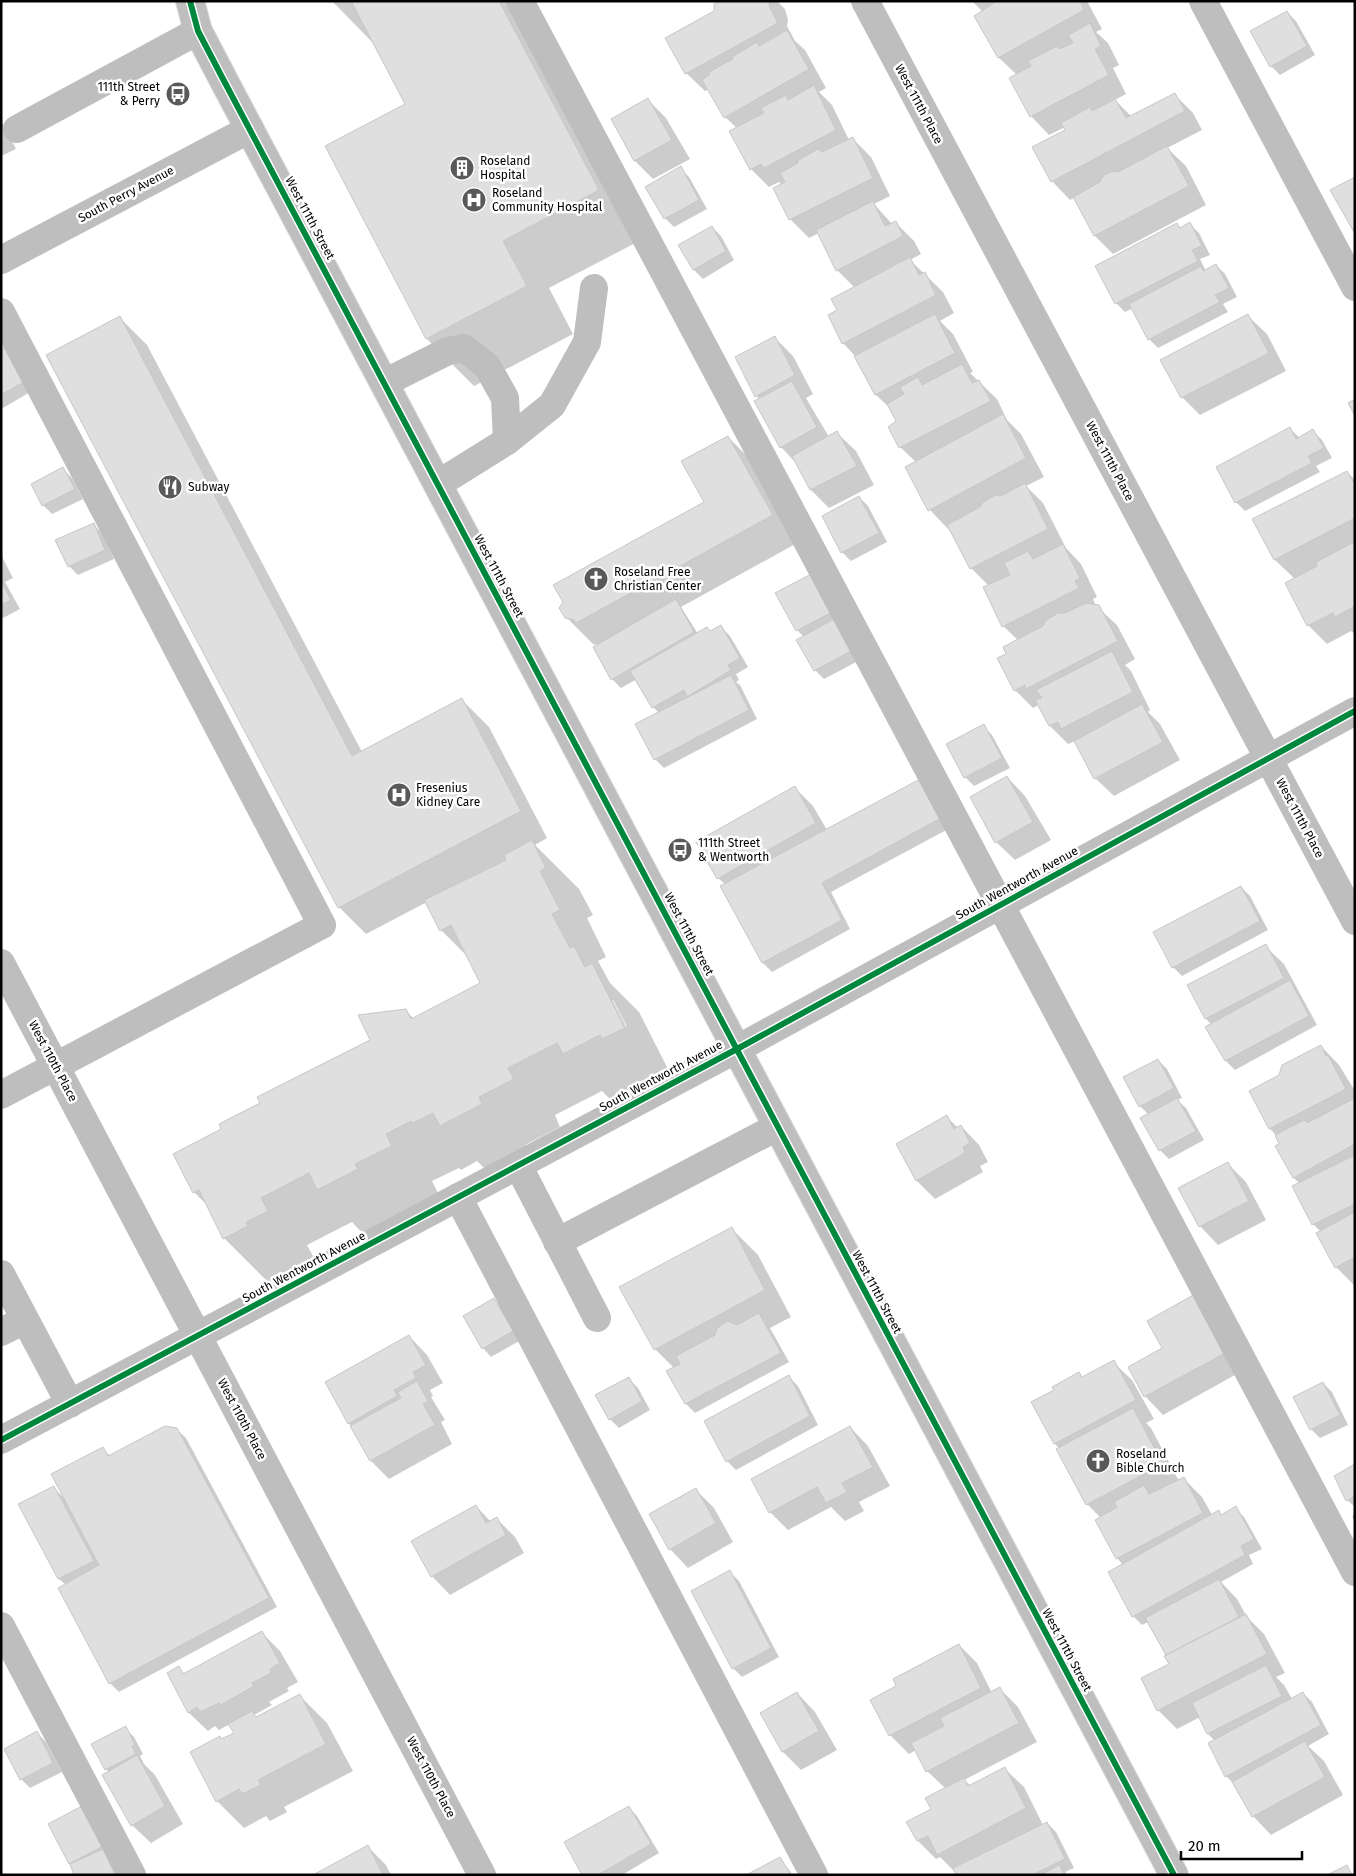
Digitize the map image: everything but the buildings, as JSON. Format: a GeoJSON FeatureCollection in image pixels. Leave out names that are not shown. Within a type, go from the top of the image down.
{"type":"FeatureCollection","features":[{"type":"Feature","properties":{"kind":"street","name":"West 111th Street"},"geometry":{"type":"LineString","coordinates":[[173,1],[198,31],[1174,1875]]}},
{"type":"Feature","properties":{"kind":"street","name":"West 111th Street"},"geometry":{"type":"LineString","coordinates":[[190,1],[198,31]]}},
{"type":"Feature","properties":{"kind":"street"},"geometry":{"type":"LineString","coordinates":[[520,1],[1355,1572]]}},
{"type":"Feature","properties":{"kind":"street","name":"West 111th Place"},"geometry":{"type":"LineString","coordinates":[[865,1],[1355,921]]}},
{"type":"Feature","properties":{"kind":"street"},"geometry":{"type":"LineString","coordinates":[[1203,1],[1355,287]]}},
{"type":"Feature","properties":{"kind":"street"},"geometry":{"type":"LineString","coordinates":[[17,129],[198,31]]}},
{"type":"Feature","properties":{"kind":"street","name":"South Perry Avenue"},"geometry":{"type":"LineString","coordinates":[[1,260],[250,129]]}},
{"type":"Feature","properties":{"kind":"street"},"geometry":{"type":"LineString","coordinates":[[438,484],[507,441],[552,405],[587,342],[594,288]]}},
{"type":"Feature","properties":{"kind":"street"},"geometry":{"type":"LineString","coordinates":[[1,312],[322,925],[1,1095]]}},
{"type":"Feature","properties":{"kind":"street"},"geometry":{"type":"LineString","coordinates":[[384,383],[448,351],[464,348],[487,366],[505,398],[507,441]]}},
{"type":"Feature","properties":{"kind":"street","name":"South Wentworth Avenue"},"geometry":{"type":"LineString","coordinates":[[1,1440],[737,1049],[1355,711]]}},
{"type":"Feature","properties":{"kind":"street","name":"West 110th Place"},"geometry":{"type":"LineString","coordinates":[[1,963],[482,1875]]}},
{"type":"Feature","properties":{"kind":"street"},"geometry":{"type":"LineString","coordinates":[[557,1242],[777,1127]]}},
{"type":"Feature","properties":{"kind":"street"},"geometry":{"type":"LineString","coordinates":[[518,1165],[596,1318]]}},
{"type":"Feature","properties":{"kind":"street"},"geometry":{"type":"LineString","coordinates":[[458,1197],[814,1875]]}},
{"type":"Feature","properties":{"kind":"street"},"geometry":{"type":"LineString","coordinates":[[1,1274],[70,1404]]}},
{"type":"Feature","properties":{"kind":"street"},"geometry":{"type":"LineString","coordinates":[[1,1332],[25,1320]]}},
{"type":"Feature","properties":{"kind":"street"},"geometry":{"type":"LineString","coordinates":[[1,1626],[132,1875]]}},
{"type":"Feature","properties":{"kind":"cycle path"},"geometry":{"type":"LineString","coordinates":[[190,1],[198,31],[223,79],[1174,1875]]}},
{"type":"Feature","properties":{"kind":"cycle path"},"geometry":{"type":"LineString","coordinates":[[1,1440],[737,1049],[1355,711]]}},
{"type":"Feature","properties":{"kind":"place","name":"111th Street & Perry"},"geometry":{"type":"Point","coordinates":[178,94]}},
{"type":"Feature","properties":{"kind":"place","name":"Roseland Hospital"},"geometry":{"type":"Point","coordinates":[462,168]}},
{"type":"Feature","properties":{"kind":"place","name":"Roseland Community Hospital"},"geometry":{"type":"Point","coordinates":[474,200]}},
{"type":"Feature","properties":{"kind":"place","name":"Subway"},"geometry":{"type":"Point","coordinates":[170,487]}},
{"type":"Feature","properties":{"kind":"place","name":"Roseland Free Christian Center"},"geometry":{"type":"Point","coordinates":[596,579]}},
{"type":"Feature","properties":{"kind":"place","name":"Fresenius Kidney Care"},"geometry":{"type":"Point","coordinates":[399,795]}},
{"type":"Feature","properties":{"kind":"place","name":"111th Street & Wentworth"},"geometry":{"type":"Point","coordinates":[680,850]}},
{"type":"Feature","properties":{"kind":"place","name":"Roseland Bible Church"},"geometry":{"type":"Point","coordinates":[1098,1461]}}]}
